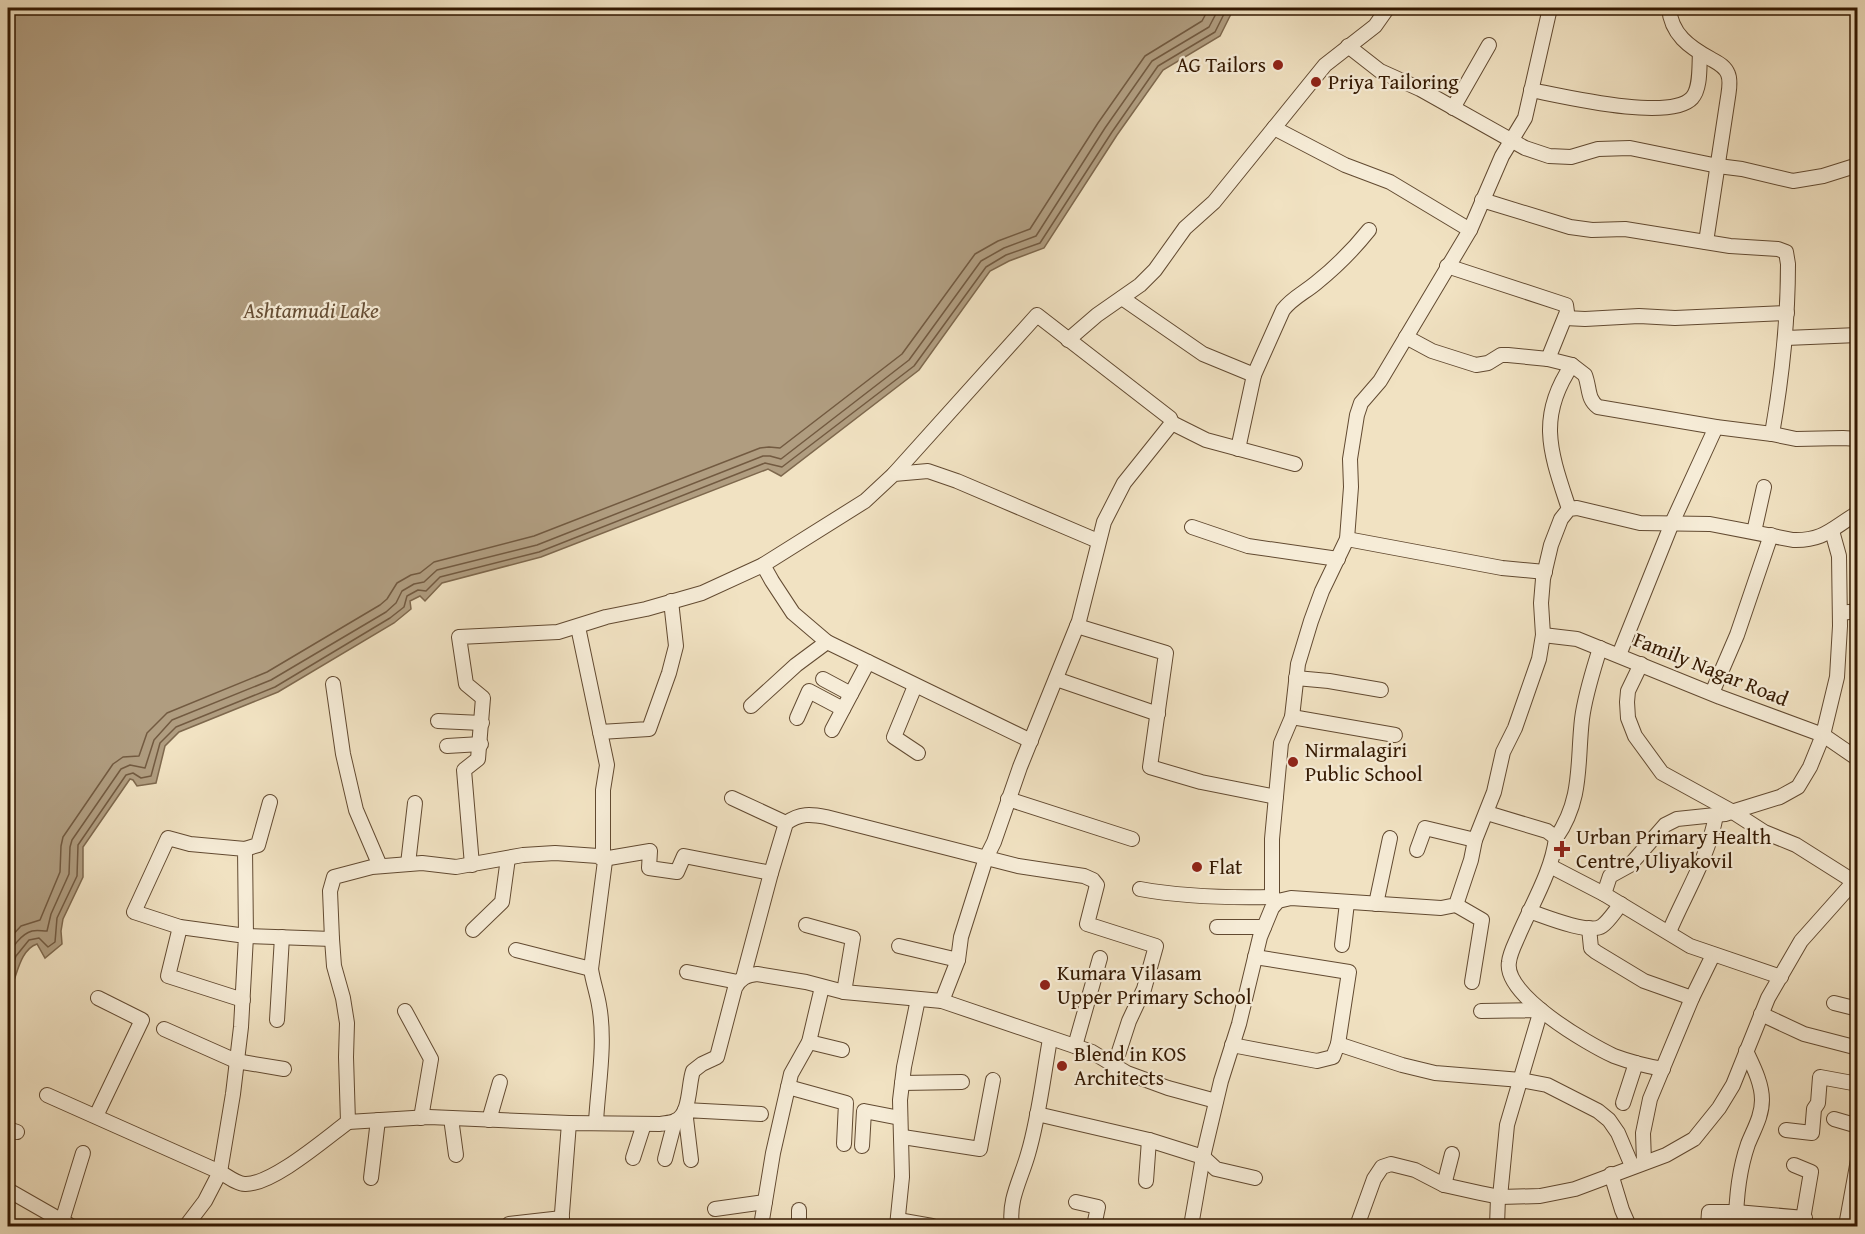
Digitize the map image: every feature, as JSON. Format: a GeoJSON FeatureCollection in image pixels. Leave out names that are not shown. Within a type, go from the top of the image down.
{"type":"FeatureCollection","features":[{"type":"Feature","properties":{"kind":"street"},"geometry":{"type":"LineString","coordinates":[[1191,1227],[1203,1157],[1216,1101],[1255,957],[1275,899],[1272,839],[1281,743],[1292,717],[1298,664],[1311,621],[1322,591],[1347,539],[1351,487],[1350,459],[1357,416],[1361,403],[1380,381],[1470,230],[1510,140],[1525,118],[1551,8]]}},
{"type":"Feature","properties":{"kind":"street"},"geometry":{"type":"LineString","coordinates":[[1669,8],[1675,31],[1686,43],[1724,66],[1729,76],[1728,97],[1706,242]]}},
{"type":"Feature","properties":{"kind":"street"},"geometry":{"type":"LineString","coordinates":[[1068,340],[1097,315],[1140,285],[1155,270],[1185,228],[1214,202],[1325,65],[1375,26],[1387,9]]}},
{"type":"Feature","properties":{"kind":"street"},"geometry":{"type":"LineString","coordinates":[[1453,108],[1489,45]]}},
{"type":"Feature","properties":{"kind":"street"},"geometry":{"type":"LineString","coordinates":[[1348,46],[1380,71],[1420,89],[1510,140],[1537,152],[1561,158],[1571,158],[1598,149],[1630,148],[1793,181],[1823,177],[1857,165]]}},
{"type":"Feature","properties":{"kind":"street"},"geometry":{"type":"LineString","coordinates":[[1531,90],[1608,105],[1677,106],[1691,99],[1696,91],[1700,53]]}},
{"type":"Feature","properties":{"kind":"street"},"geometry":{"type":"LineString","coordinates":[[1274,128],[1345,165],[1390,182],[1470,230]]}},
{"type":"Feature","properties":{"kind":"street"},"geometry":{"type":"LineString","coordinates":[[1482,200],[1570,226],[1592,230],[1624,229],[1706,242],[1778,249],[1786,252],[1788,264],[1786,338],[1772,434]]}},
{"type":"Feature","properties":{"kind":"street"},"geometry":{"type":"LineString","coordinates":[[1238,449],[1254,375],[1283,310],[1290,300],[1316,283],[1348,255],[1369,230]]}},
{"type":"Feature","properties":{"kind":"street"},"geometry":{"type":"LineString","coordinates":[[1447,266],[1563,304],[1567,308],[1548,359]]}},
{"type":"Feature","properties":{"kind":"street"},"geometry":{"type":"LineString","coordinates":[[1122,298],[1203,354],[1254,375]]}},
{"type":"Feature","properties":{"kind":"street"},"geometry":{"type":"LineString","coordinates":[[1564,318],[1639,316],[1675,318],[1786,313]]}},
{"type":"Feature","properties":{"kind":"street"},"geometry":{"type":"LineString","coordinates":[[472,865],[464,770],[478,759],[483,698],[466,684],[459,636],[558,632],[712,588],[763,565],[865,501],[894,474],[1037,315],[1170,418],[1172,423],[1206,440],[1295,464]]}},
{"type":"Feature","properties":{"kind":"street"},"geometry":{"type":"LineString","coordinates":[[1786,338],[1857,335]]}},
{"type":"Feature","properties":{"kind":"street"},"geometry":{"type":"LineString","coordinates":[[1406,337],[1432,351],[1476,365],[1488,363],[1501,354],[1548,359],[1572,365],[1585,375],[1589,398],[1598,407],[1796,439],[1857,439]]}},
{"type":"Feature","properties":{"kind":"street"},"geometry":{"type":"LineString","coordinates":[[1569,509],[1554,461],[1549,431],[1559,389],[1572,365]]}},
{"type":"Feature","properties":{"kind":"street"},"geometry":{"type":"LineString","coordinates":[[942,1001],[958,960],[961,937],[986,858],[1077,626],[1104,522],[1124,483],[1172,423]]}},
{"type":"Feature","properties":{"kind":"street"},"geometry":{"type":"LineString","coordinates":[[1619,655],[1672,523],[1716,427]]}},
{"type":"Feature","properties":{"kind":"street"},"geometry":{"type":"LineString","coordinates":[[894,474],[928,471],[1098,541]]}},
{"type":"Feature","properties":{"kind":"street"},"geometry":{"type":"LineString","coordinates":[[1754,532],[1764,487]]}},
{"type":"Feature","properties":{"kind":"street"},"geometry":{"type":"LineString","coordinates":[[1455,905],[1471,860],[1475,840],[1487,813],[1503,752],[1515,728],[1539,659],[1543,634],[1540,603],[1545,572],[1551,545],[1561,519],[1569,509],[1577,508],[1640,523],[1710,524],[1804,541],[1813,540],[1832,531],[1857,513]]}},
{"type":"Feature","properties":{"kind":"street"},"geometry":{"type":"LineString","coordinates":[[1192,527],[1248,546],[1338,559]]}},
{"type":"Feature","properties":{"kind":"street"},"geometry":{"type":"LineString","coordinates":[[1604,894],[1610,876],[1630,865],[1641,855],[1665,825],[1677,819],[1732,812],[1780,797],[1798,787],[1810,767],[1823,735],[1837,677],[1840,613],[1839,556],[1832,531]]}},
{"type":"Feature","properties":{"kind":"street"},"geometry":{"type":"LineString","coordinates":[[1712,693],[1737,635],[1771,535]]}},
{"type":"Feature","properties":{"kind":"street"},"geometry":{"type":"LineString","coordinates":[[1347,539],[1502,568],[1545,572]]}},
{"type":"Feature","properties":{"kind":"street"},"geometry":{"type":"LineString","coordinates":[[763,565],[793,613],[827,642],[1031,741]]}},
{"type":"Feature","properties":{"kind":"street"},"geometry":{"type":"LineString","coordinates":[[600,732],[649,729],[676,646],[671,601]]}},
{"type":"Feature","properties":{"kind":"street"},"geometry":{"type":"LineString","coordinates":[[1840,613],[1857,611]]}},
{"type":"Feature","properties":{"kind":"street"},"geometry":{"type":"LineString","coordinates":[[1077,626],[1166,652],[1150,767],[1202,782],[1276,797]]}},
{"type":"Feature","properties":{"kind":"street"},"geometry":{"type":"LineString","coordinates":[[578,627],[607,765],[603,790],[603,859],[605,864],[591,969],[599,1005],[602,1039],[596,1122]]}},
{"type":"Feature","properties":{"kind":"street","name":"Family Nagar Road"},"geometry":{"type":"LineString","coordinates":[[1543,634],[1577,639],[1823,735],[1857,759]]}},
{"type":"Feature","properties":{"kind":"street"},"geometry":{"type":"LineString","coordinates":[[751,706],[796,664],[827,642]]}},
{"type":"Feature","properties":{"kind":"street"},"geometry":{"type":"LineString","coordinates":[[1600,648],[1584,711],[1579,773],[1568,821],[1556,838],[1550,866],[1511,953],[1508,970],[1515,985],[1541,1010],[1566,1029],[1614,1055],[1663,1070]]}},
{"type":"Feature","properties":{"kind":"street"},"geometry":{"type":"LineString","coordinates":[[832,730],[868,662]]}},
{"type":"Feature","properties":{"kind":"street"},"geometry":{"type":"LineString","coordinates":[[1357,1227],[1374,1179],[1382,1167],[1391,1164],[1414,1170],[1444,1185],[1499,1197],[1540,1196],[1575,1189],[1674,1151],[1694,1139],[1719,1108],[1733,1085],[1768,998],[1801,941],[1855,879],[1796,845],[1764,832],[1662,773],[1635,736],[1628,718],[1629,691],[1641,664]]}},
{"type":"Feature","properties":{"kind":"street"},"geometry":{"type":"LineString","coordinates":[[1296,678],[1381,690]]}},
{"type":"Feature","properties":{"kind":"street"},"geometry":{"type":"LineString","coordinates":[[823,679],[851,694]]}},
{"type":"Feature","properties":{"kind":"street"},"geometry":{"type":"LineString","coordinates":[[1056,679],[1158,714]]}},
{"type":"Feature","properties":{"kind":"street"},"geometry":{"type":"LineString","coordinates":[[333,684],[343,754],[356,810],[380,866]]}},
{"type":"Feature","properties":{"kind":"street"},"geometry":{"type":"LineString","coordinates":[[915,686],[894,737],[918,753]]}},
{"type":"Feature","properties":{"kind":"street"},"geometry":{"type":"LineString","coordinates":[[796,718],[809,692],[843,709]]}},
{"type":"Feature","properties":{"kind":"street"},"geometry":{"type":"LineString","coordinates":[[1292,717],[1395,735]]}},
{"type":"Feature","properties":{"kind":"street"},"geometry":{"type":"LineString","coordinates":[[438,721],[482,723]]}},
{"type":"Feature","properties":{"kind":"street"},"geometry":{"type":"LineString","coordinates":[[447,746],[481,744]]}},
{"type":"Feature","properties":{"kind":"street"},"geometry":{"type":"LineString","coordinates":[[732,798],[786,823]]}},
{"type":"Feature","properties":{"kind":"street"},"geometry":{"type":"LineString","coordinates":[[1008,799],[1132,839]]}},
{"type":"Feature","properties":{"kind":"street"},"geometry":{"type":"LineString","coordinates":[[270,802],[258,845],[245,849],[190,844],[168,838],[134,912],[180,927],[246,936],[332,939]]}},
{"type":"Feature","properties":{"kind":"street"},"geometry":{"type":"LineString","coordinates":[[408,864],[415,803]]}},
{"type":"Feature","properties":{"kind":"street"},"geometry":{"type":"LineString","coordinates":[[1487,813],[1547,831],[1556,838]]}},
{"type":"Feature","properties":{"kind":"street"},"geometry":{"type":"LineString","coordinates":[[47,1095],[242,1184],[258,1183],[280,1171],[348,1122],[421,1118],[644,1124],[675,1121],[685,1110],[693,1071],[717,1057],[720,1052],[786,823],[801,815],[811,814],[1017,866],[1084,876],[1093,880],[1097,885],[1087,924],[1155,946],[1144,989],[1129,1021],[1114,1067]]}},
{"type":"Feature","properties":{"kind":"street"},"geometry":{"type":"LineString","coordinates":[[1669,932],[1714,828],[1716,815]]}},
{"type":"Feature","properties":{"kind":"street"},"geometry":{"type":"LineString","coordinates":[[1417,850],[1425,828],[1475,840]]}},
{"type":"Feature","properties":{"kind":"street"},"geometry":{"type":"LineString","coordinates":[[1376,904],[1390,838]]}},
{"type":"Feature","properties":{"kind":"street"},"geometry":{"type":"LineString","coordinates":[[186,1227],[205,1202],[220,1172],[233,1094],[243,1000],[246,936],[245,849]]}},
{"type":"Feature","properties":{"kind":"street"},"geometry":{"type":"LineString","coordinates":[[348,1122],[347,1023],[344,999],[334,966],[332,939],[330,891],[334,877],[341,873],[380,866],[422,863],[456,867],[555,853],[590,855],[603,859],[650,851],[649,868],[677,872],[684,856],[771,873]]}},
{"type":"Feature","properties":{"kind":"street"},"geometry":{"type":"LineString","coordinates":[[473,930],[502,902],[508,858]]}},
{"type":"Feature","properties":{"kind":"street"},"geometry":{"type":"LineString","coordinates":[[1550,866],[1604,894],[1669,932],[1678,940],[1781,977]]}},
{"type":"Feature","properties":{"kind":"street"},"geometry":{"type":"LineString","coordinates":[[1140,889],[1175,895],[1218,898],[1292,898],[1441,908],[1455,905],[1482,920],[1472,982]]}},
{"type":"Feature","properties":{"kind":"street"},"geometry":{"type":"LineString","coordinates":[[1342,945],[1347,903]]}},
{"type":"Feature","properties":{"kind":"street"},"geometry":{"type":"LineString","coordinates":[[1529,911],[1589,928],[1600,927],[1604,924],[1621,904]]}},
{"type":"Feature","properties":{"kind":"street"},"geometry":{"type":"LineString","coordinates":[[806,925],[853,938],[844,992]]}},
{"type":"Feature","properties":{"kind":"street"},"geometry":{"type":"LineString","coordinates":[[180,927],[168,976],[243,1000]]}},
{"type":"Feature","properties":{"kind":"street"},"geometry":{"type":"LineString","coordinates":[[1216,927],[1264,927]]}},
{"type":"Feature","properties":{"kind":"street"},"geometry":{"type":"LineString","coordinates":[[1589,928],[1591,948],[1596,952],[1644,981],[1692,998]]}},
{"type":"Feature","properties":{"kind":"street"},"geometry":{"type":"LineString","coordinates":[[277,1020],[282,937]]}},
{"type":"Feature","properties":{"kind":"street"},"geometry":{"type":"LineString","coordinates":[[899,946],[958,960]]}},
{"type":"Feature","properties":{"kind":"street"},"geometry":{"type":"LineString","coordinates":[[516,950],[591,969]]}},
{"type":"Feature","properties":{"kind":"street"},"geometry":{"type":"LineString","coordinates":[[1638,1164],[1650,1099],[1713,954]]}},
{"type":"Feature","properties":{"kind":"street"},"geometry":{"type":"LineString","coordinates":[[1232,1045],[1317,1061],[1333,1057],[1338,1044],[1349,972],[1255,957]]}},
{"type":"Feature","properties":{"kind":"street"},"geometry":{"type":"LineString","coordinates":[[1074,1046],[1100,958]]}},
{"type":"Feature","properties":{"kind":"street"},"geometry":{"type":"LineString","coordinates":[[687,972],[741,980],[758,974],[806,982],[844,992],[942,1001],[1092,1052],[1126,1074],[1216,1101]]}},
{"type":"Feature","properties":{"kind":"street"},"geometry":{"type":"LineString","coordinates":[[761,1227],[791,1074],[809,1042],[822,987]]}},
{"type":"Feature","properties":{"kind":"street"},"geometry":{"type":"LineString","coordinates":[[96,1116],[142,1020],[98,998]]}},
{"type":"Feature","properties":{"kind":"street"},"geometry":{"type":"LineString","coordinates":[[918,999],[902,1083],[900,1118],[903,1137],[902,1177],[898,1223],[932,1227]]}},
{"type":"Feature","properties":{"kind":"street"},"geometry":{"type":"LineString","coordinates":[[1834,1003],[1857,1009]]}},
{"type":"Feature","properties":{"kind":"street"},"geometry":{"type":"LineString","coordinates":[[1481,1011],[1541,1010]]}},
{"type":"Feature","properties":{"kind":"street"},"geometry":{"type":"LineString","coordinates":[[1497,1227],[1507,1125],[1541,1010]]}},
{"type":"Feature","properties":{"kind":"street"},"geometry":{"type":"LineString","coordinates":[[405,1011],[431,1059],[421,1118]]}},
{"type":"Feature","properties":{"kind":"street"},"geometry":{"type":"LineString","coordinates":[[1761,1014],[1804,1034],[1857,1048]]}},
{"type":"Feature","properties":{"kind":"street"},"geometry":{"type":"LineString","coordinates":[[164,1029],[236,1061],[284,1069]]}},
{"type":"Feature","properties":{"kind":"street"},"geometry":{"type":"LineString","coordinates":[[1012,1227],[1013,1195],[1028,1155],[1050,1039]]}},
{"type":"Feature","properties":{"kind":"street"},"geometry":{"type":"LineString","coordinates":[[809,1042],[842,1050]]}},
{"type":"Feature","properties":{"kind":"street"},"geometry":{"type":"LineString","coordinates":[[1338,1044],[1435,1073],[1521,1080],[1547,1085],[1603,1114],[1638,1164]]}},
{"type":"Feature","properties":{"kind":"street"},"geometry":{"type":"LineString","coordinates":[[1736,1227],[1737,1192],[1746,1154],[1760,1118],[1762,1098],[1760,1084],[1746,1051]]}},
{"type":"Feature","properties":{"kind":"street"},"geometry":{"type":"LineString","coordinates":[[1623,1103],[1636,1063]]}},
{"type":"Feature","properties":{"kind":"street"},"geometry":{"type":"LineString","coordinates":[[1786,1130],[1812,1133],[1820,1077],[1857,1084]]}},
{"type":"Feature","properties":{"kind":"street"},"geometry":{"type":"LineString","coordinates":[[903,1137],[980,1149],[993,1080]]}},
{"type":"Feature","properties":{"kind":"street"},"geometry":{"type":"LineString","coordinates":[[489,1120],[500,1082]]}},
{"type":"Feature","properties":{"kind":"street"},"geometry":{"type":"LineString","coordinates":[[902,1083],[962,1082]]}},
{"type":"Feature","properties":{"kind":"street"},"geometry":{"type":"LineString","coordinates":[[788,1087],[846,1103],[844,1144]]}},
{"type":"Feature","properties":{"kind":"street"},"geometry":{"type":"LineString","coordinates":[[685,1110],[761,1114]]}},
{"type":"Feature","properties":{"kind":"street"},"geometry":{"type":"LineString","coordinates":[[685,1110],[691,1160]]}},
{"type":"Feature","properties":{"kind":"street"},"geometry":{"type":"LineString","coordinates":[[862,1146],[864,1111],[900,1118]]}},
{"type":"Feature","properties":{"kind":"street"},"geometry":{"type":"LineString","coordinates":[[1037,1114],[1149,1140],[1203,1157],[1216,1169],[1255,1178]]}},
{"type":"Feature","properties":{"kind":"street"},"geometry":{"type":"LineString","coordinates":[[451,1118],[456,1155]]}},
{"type":"Feature","properties":{"kind":"street"},"geometry":{"type":"LineString","coordinates":[[1834,1119],[1857,1126]]}},
{"type":"Feature","properties":{"kind":"street"},"geometry":{"type":"LineString","coordinates":[[371,1178],[378,1120]]}},
{"type":"Feature","properties":{"kind":"street"},"geometry":{"type":"LineString","coordinates":[[664,1159],[675,1121]]}},
{"type":"Feature","properties":{"kind":"street"},"geometry":{"type":"LineString","coordinates":[[509,1224],[561,1222],[569,1122]]}},
{"type":"Feature","properties":{"kind":"street"},"geometry":{"type":"LineString","coordinates":[[633,1158],[644,1124]]}},
{"type":"Feature","properties":{"kind":"street"},"geometry":{"type":"LineString","coordinates":[[1146,1181],[1149,1140]]}},
{"type":"Feature","properties":{"kind":"street"},"geometry":{"type":"LineString","coordinates":[[8,1190],[67,1224],[83,1153]]}},
{"type":"Feature","properties":{"kind":"street"},"geometry":{"type":"LineString","coordinates":[[1444,1185],[1452,1155]]}},
{"type":"Feature","properties":{"kind":"street"},"geometry":{"type":"LineString","coordinates":[[1708,1227],[1709,1212],[1736,1212],[1803,1222],[1811,1172],[1794,1165]]}},
{"type":"Feature","properties":{"kind":"street"},"geometry":{"type":"LineString","coordinates":[[1850,1222],[1857,1167]]}},
{"type":"Feature","properties":{"kind":"street"},"geometry":{"type":"LineString","coordinates":[[1611,1174],[1629,1227]]}},
{"type":"Feature","properties":{"kind":"street"},"geometry":{"type":"LineString","coordinates":[[715,1209],[765,1202]]}},
{"type":"Feature","properties":{"kind":"street"},"geometry":{"type":"LineString","coordinates":[[1076,1202],[1098,1207],[1094,1227]]}},
{"type":"Feature","properties":{"kind":"street"},"geometry":{"type":"LineString","coordinates":[[799,1210],[799,1227]]}},
{"type":"Feature","properties":{"kind":"water","name":"Ashtamudi Lake"},"geometry":{"type":"Polygon","coordinates":[[[8,8],[1234,8],[1220,36],[1163,70],[1117,135],[1044,248],[990,271],[919,370],[781,476],[768,469],[541,557],[442,583],[425,601],[420,596],[410,601],[411,609],[394,623],[278,692],[179,732],[165,746],[156,783],[137,786],[130,779],[83,847],[83,877],[63,919],[62,944],[45,958],[37,944],[32,947],[21,960],[13,983],[8,984],[8,8]]]}},
{"type":"Feature","properties":{"kind":"place","name":"AG Tailors"},"geometry":{"type":"Point","coordinates":[1278,65]}},
{"type":"Feature","properties":{"kind":"place","name":"Priya Tailoring"},"geometry":{"type":"Point","coordinates":[1316,82]}},
{"type":"Feature","properties":{"kind":"place","name":"Nirmalagiri Public School"},"geometry":{"type":"Point","coordinates":[1293,762]}},
{"type":"Feature","properties":{"kind":"place","name":"Urban Primary Health Centre, Uliyakovil"},"geometry":{"type":"Point","coordinates":[1562,849]}},
{"type":"Feature","properties":{"kind":"place","name":"Flat"},"geometry":{"type":"Point","coordinates":[1197,867]}},
{"type":"Feature","properties":{"kind":"place","name":"Kumara Vilasam Upper Primary School"},"geometry":{"type":"Point","coordinates":[1045,985]}},
{"type":"Feature","properties":{"kind":"place","name":"Blend in KOS Architects"},"geometry":{"type":"Point","coordinates":[1062,1066]}}]}
